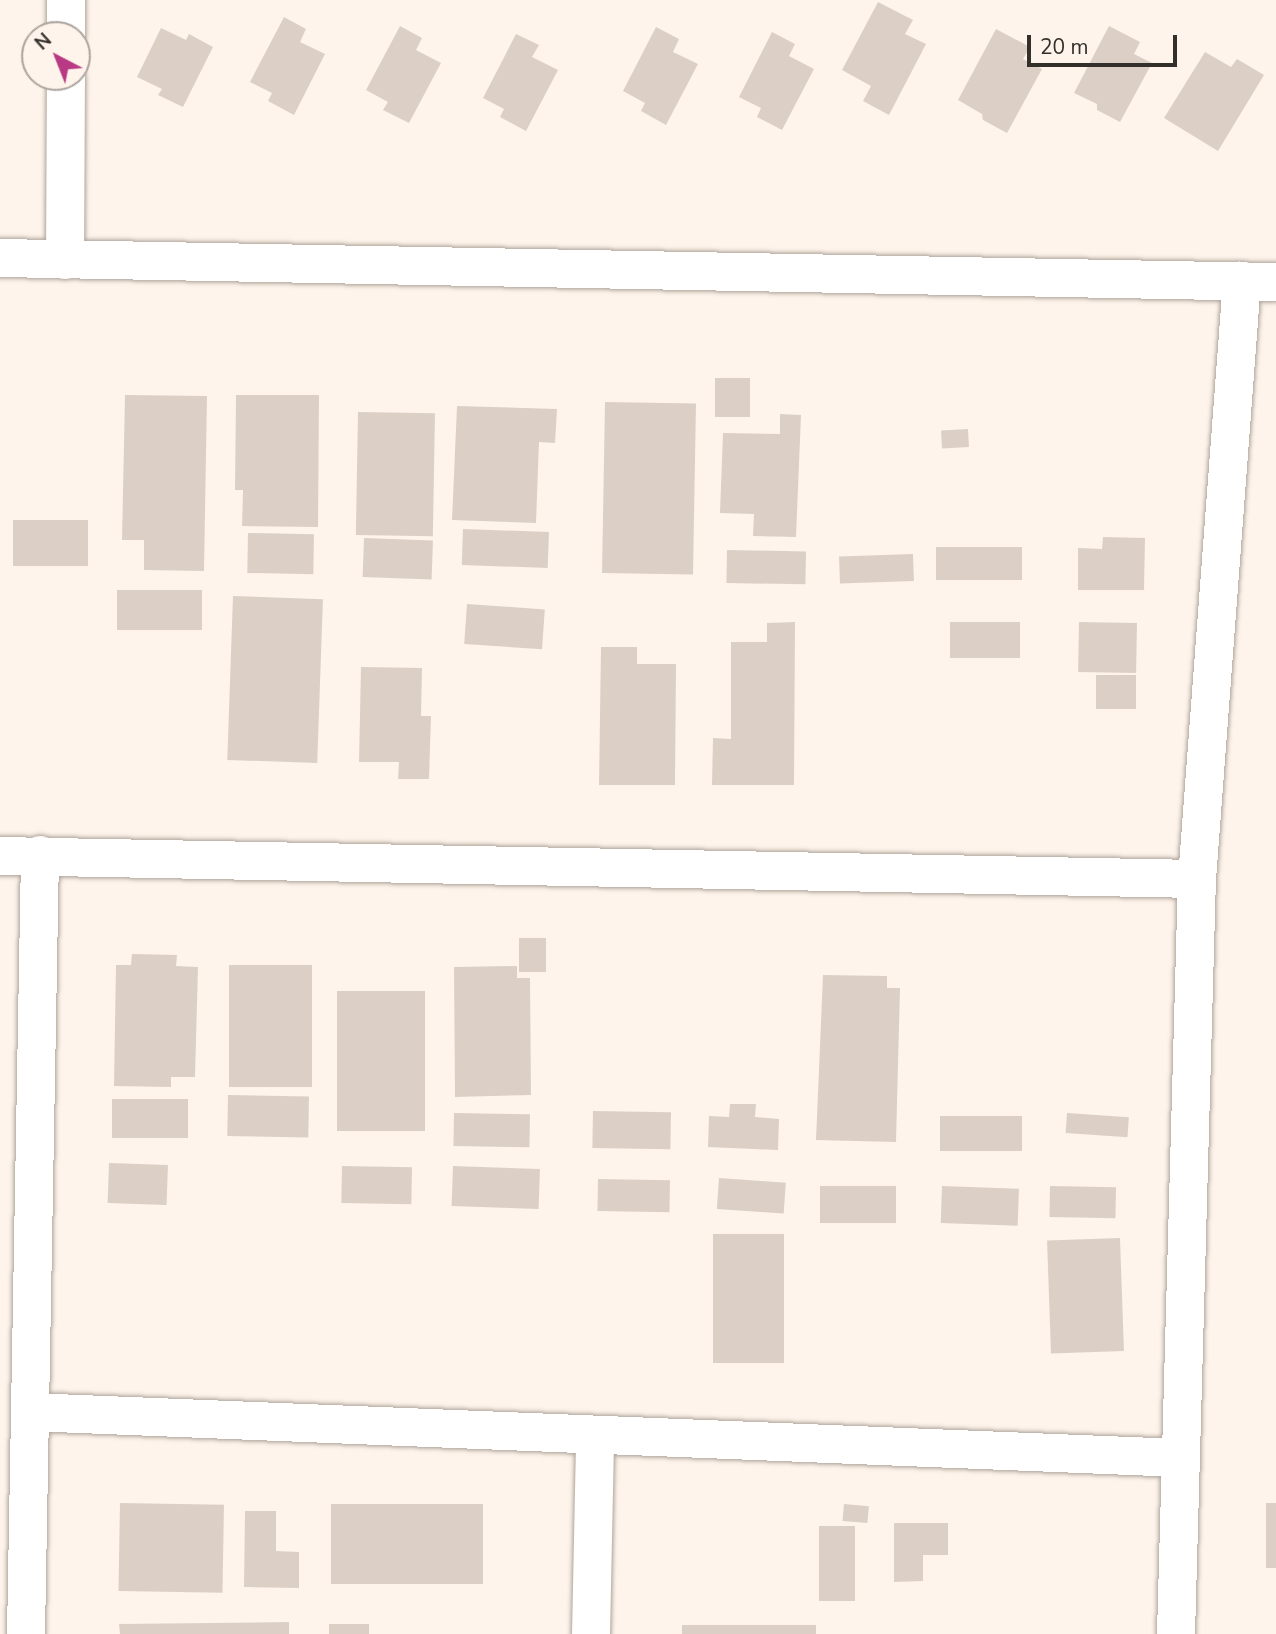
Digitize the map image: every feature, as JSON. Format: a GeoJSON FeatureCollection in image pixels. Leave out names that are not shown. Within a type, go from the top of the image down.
{"type":"FeatureCollection","features":[{"type":"Feature","properties":{"kind":"street"},"geometry":{"type":"LineString","coordinates":[[66,0],[66,21]]}},
{"type":"Feature","properties":{"kind":"street"},"geometry":{"type":"LineString","coordinates":[[65,260],[66,91]]}},
{"type":"Feature","properties":{"kind":"street"},"geometry":{"type":"LineString","coordinates":[[0,258],[1259,281],[1197,879],[1176,1634]]}},
{"type":"Feature","properties":{"kind":"street"},"geometry":{"type":"LineString","coordinates":[[26,1634],[40,855]]}},
{"type":"Feature","properties":{"kind":"street"},"geometry":{"type":"LineString","coordinates":[[0,856],[1197,879]]}},
{"type":"Feature","properties":{"kind":"street"},"geometry":{"type":"LineString","coordinates":[[30,1412],[1181,1458]]}},
{"type":"Feature","properties":{"kind":"street"},"geometry":{"type":"LineString","coordinates":[[591,1634],[595,1436]]}},
{"type":"Feature","properties":{"kind":"building"},"geometry":{"type":"Polygon","coordinates":[[[878,2],[913,20],[905,34],[926,44],[889,115],[863,101],[871,86],[842,70],[878,2]]]}},
{"type":"Feature","properties":{"kind":"building"},"geometry":{"type":"Polygon","coordinates":[[[284,17],[306,29],[300,42],[325,54],[294,115],[268,101],[272,93],[250,82],[284,17]]]}},
{"type":"Feature","properties":{"kind":"building"},"geometry":{"type":"Polygon","coordinates":[[[400,26],[422,38],[416,50],[441,63],[409,123],[383,110],[388,102],[366,90],[400,26]]]}},
{"type":"Feature","properties":{"kind":"building"},"geometry":{"type":"Polygon","coordinates":[[[1109,26],[1140,42],[1134,54],[1152,63],[1120,122],[1097,110],[1097,104],[1074,93],[1109,26]]]}},
{"type":"Feature","properties":{"kind":"building"},"geometry":{"type":"Polygon","coordinates":[[[656,27],[679,39],[673,52],[698,64],[666,125],[641,111],[645,103],[623,91],[656,27]]]}},
{"type":"Feature","properties":{"kind":"building"},"geometry":{"type":"Polygon","coordinates":[[[161,28],[186,40],[189,34],[213,47],[183,107],[158,95],[162,89],[137,77],[161,28]]]}},
{"type":"Feature","properties":{"kind":"building"},"geometry":{"type":"Polygon","coordinates":[[[996,29],[1030,47],[1023,59],[1042,69],[1007,133],[983,120],[982,114],[958,100],[996,29]]]}},
{"type":"Feature","properties":{"kind":"building"},"geometry":{"type":"Polygon","coordinates":[[[772,32],[795,44],[789,56],[814,69],[782,130],[757,117],[761,108],[739,97],[772,32]]]}},
{"type":"Feature","properties":{"kind":"building"},"geometry":{"type":"Polygon","coordinates":[[[516,34],[539,45],[532,57],[558,70],[526,131],[500,117],[504,109],[483,98],[516,34]]]}},
{"type":"Feature","properties":{"kind":"building"},"geometry":{"type":"Polygon","coordinates":[[[1205,52],[1231,67],[1237,59],[1264,75],[1218,151],[1164,118],[1205,52]]]}},
{"type":"Feature","properties":{"kind":"building"},"geometry":{"type":"Polygon","coordinates":[[[715,378],[750,378],[750,417],[715,417],[715,378]]]}},
{"type":"Feature","properties":{"kind":"building"},"geometry":{"type":"Polygon","coordinates":[[[125,395],[207,396],[204,571],[144,570],[144,540],[122,540],[125,395]]]}},
{"type":"Feature","properties":{"kind":"building"},"geometry":{"type":"Polygon","coordinates":[[[236,395],[319,395],[318,527],[242,526],[243,490],[235,490],[236,395]]]}},
{"type":"Feature","properties":{"kind":"building"},"geometry":{"type":"Polygon","coordinates":[[[605,402],[696,404],[693,575],[602,573],[605,402]]]}},
{"type":"Feature","properties":{"kind":"building"},"geometry":{"type":"Polygon","coordinates":[[[457,406],[557,409],[555,443],[539,442],[536,523],[452,520],[457,406]]]}},
{"type":"Feature","properties":{"kind":"building"},"geometry":{"type":"Polygon","coordinates":[[[358,412],[435,413],[433,536],[356,535],[358,412]]]}},
{"type":"Feature","properties":{"kind":"building"},"geometry":{"type":"Polygon","coordinates":[[[780,414],[801,415],[796,537],[753,536],[754,514],[720,513],[723,433],[780,434],[780,414]]]}},
{"type":"Feature","properties":{"kind":"building"},"geometry":{"type":"Polygon","coordinates":[[[968,429],[969,447],[942,448],[941,430],[968,429]]]}},
{"type":"Feature","properties":{"kind":"building"},"geometry":{"type":"Polygon","coordinates":[[[13,520],[88,520],[88,566],[13,566],[13,520]]]}},
{"type":"Feature","properties":{"kind":"building"},"geometry":{"type":"Polygon","coordinates":[[[463,529],[549,532],[548,568],[462,565],[463,529]]]}},
{"type":"Feature","properties":{"kind":"building"},"geometry":{"type":"Polygon","coordinates":[[[248,533],[314,534],[313,574],[247,573],[248,533]]]}},
{"type":"Feature","properties":{"kind":"building"},"geometry":{"type":"Polygon","coordinates":[[[1103,537],[1145,538],[1144,590],[1078,590],[1078,548],[1102,549],[1103,537]]]}},
{"type":"Feature","properties":{"kind":"building"},"geometry":{"type":"Polygon","coordinates":[[[364,538],[433,540],[432,579],[363,577],[364,538]]]}},
{"type":"Feature","properties":{"kind":"building"},"geometry":{"type":"Polygon","coordinates":[[[936,547],[1022,547],[1022,580],[936,580],[936,547]]]}},
{"type":"Feature","properties":{"kind":"building"},"geometry":{"type":"Polygon","coordinates":[[[727,550],[806,551],[805,584],[726,583],[727,550]]]}},
{"type":"Feature","properties":{"kind":"building"},"geometry":{"type":"Polygon","coordinates":[[[913,554],[914,581],[840,584],[839,557],[913,554]]]}},
{"type":"Feature","properties":{"kind":"building"},"geometry":{"type":"Polygon","coordinates":[[[117,590],[202,590],[202,630],[117,630],[117,590]]]}},
{"type":"Feature","properties":{"kind":"building"},"geometry":{"type":"Polygon","coordinates":[[[233,596],[323,599],[317,763],[227,760],[233,596]]]}},
{"type":"Feature","properties":{"kind":"building"},"geometry":{"type":"Polygon","coordinates":[[[467,604],[545,609],[542,649],[464,644],[467,604]]]}},
{"type":"Feature","properties":{"kind":"building"},"geometry":{"type":"Polygon","coordinates":[[[795,622],[794,785],[712,785],[713,738],[731,739],[731,642],[767,642],[767,623],[795,622]]]}},
{"type":"Feature","properties":{"kind":"building"},"geometry":{"type":"Polygon","coordinates":[[[950,622],[1020,622],[1020,658],[950,658],[950,622]]]}},
{"type":"Feature","properties":{"kind":"building"},"geometry":{"type":"Polygon","coordinates":[[[1079,622],[1137,623],[1136,673],[1078,672],[1079,622]]]}},
{"type":"Feature","properties":{"kind":"building"},"geometry":{"type":"Polygon","coordinates":[[[601,647],[637,647],[637,664],[676,664],[675,785],[599,785],[601,647]]]}},
{"type":"Feature","properties":{"kind":"building"},"geometry":{"type":"Polygon","coordinates":[[[361,667],[422,668],[421,716],[431,716],[429,779],[398,779],[399,762],[359,762],[361,667]]]}},
{"type":"Feature","properties":{"kind":"building"},"geometry":{"type":"Polygon","coordinates":[[[1096,675],[1136,675],[1136,709],[1096,709],[1096,675]]]}},
{"type":"Feature","properties":{"kind":"building"},"geometry":{"type":"Polygon","coordinates":[[[519,938],[546,938],[546,972],[519,972],[519,938]]]}},
{"type":"Feature","properties":{"kind":"building"},"geometry":{"type":"Polygon","coordinates":[[[132,954],[177,955],[176,966],[198,967],[195,1077],[171,1077],[171,1087],[114,1086],[116,965],[131,965],[132,954]]]}},
{"type":"Feature","properties":{"kind":"building"},"geometry":{"type":"Polygon","coordinates":[[[229,965],[312,965],[312,1087],[229,1087],[229,965]]]}},
{"type":"Feature","properties":{"kind":"building"},"geometry":{"type":"Polygon","coordinates":[[[517,966],[517,978],[530,978],[531,1095],[455,1097],[454,967],[517,966]]]}},
{"type":"Feature","properties":{"kind":"building"},"geometry":{"type":"Polygon","coordinates":[[[823,975],[887,976],[887,988],[900,988],[896,1142],[816,1140],[823,975]]]}},
{"type":"Feature","properties":{"kind":"building"},"geometry":{"type":"Polygon","coordinates":[[[337,991],[425,991],[425,1131],[337,1131],[337,991]]]}},
{"type":"Feature","properties":{"kind":"building"},"geometry":{"type":"Polygon","coordinates":[[[228,1095],[309,1096],[308,1137],[227,1136],[228,1095]]]}},
{"type":"Feature","properties":{"kind":"building"},"geometry":{"type":"Polygon","coordinates":[[[112,1099],[188,1099],[188,1138],[112,1138],[112,1099]]]}},
{"type":"Feature","properties":{"kind":"building"},"geometry":{"type":"Polygon","coordinates":[[[730,1104],[756,1104],[755,1117],[779,1119],[778,1150],[708,1147],[709,1116],[729,1117],[730,1104]]]}},
{"type":"Feature","properties":{"kind":"building"},"geometry":{"type":"Polygon","coordinates":[[[593,1111],[671,1112],[670,1149],[592,1148],[593,1111]]]}},
{"type":"Feature","properties":{"kind":"building"},"geometry":{"type":"Polygon","coordinates":[[[454,1113],[530,1114],[529,1147],[453,1146],[454,1113]]]}},
{"type":"Feature","properties":{"kind":"building"},"geometry":{"type":"Polygon","coordinates":[[[1067,1113],[1129,1117],[1127,1137],[1066,1133],[1067,1113]]]}},
{"type":"Feature","properties":{"kind":"building"},"geometry":{"type":"Polygon","coordinates":[[[940,1116],[1022,1116],[1022,1151],[940,1151],[940,1116]]]}},
{"type":"Feature","properties":{"kind":"building"},"geometry":{"type":"Polygon","coordinates":[[[109,1163],[168,1165],[167,1205],[108,1203],[109,1163]]]}},
{"type":"Feature","properties":{"kind":"building"},"geometry":{"type":"Polygon","coordinates":[[[342,1166],[412,1167],[411,1204],[341,1203],[342,1166]]]}},
{"type":"Feature","properties":{"kind":"building"},"geometry":{"type":"Polygon","coordinates":[[[453,1166],[540,1169],[539,1209],[452,1206],[453,1166]]]}},
{"type":"Feature","properties":{"kind":"building"},"geometry":{"type":"Polygon","coordinates":[[[719,1178],[786,1183],[784,1214],[717,1209],[719,1178]]]}},
{"type":"Feature","properties":{"kind":"building"},"geometry":{"type":"Polygon","coordinates":[[[598,1179],[670,1180],[669,1212],[597,1211],[598,1179]]]}},
{"type":"Feature","properties":{"kind":"building"},"geometry":{"type":"Polygon","coordinates":[[[820,1186],[896,1186],[896,1223],[820,1223],[820,1186]]]}},
{"type":"Feature","properties":{"kind":"building"},"geometry":{"type":"Polygon","coordinates":[[[942,1186],[1019,1189],[1018,1226],[941,1223],[942,1186]]]}},
{"type":"Feature","properties":{"kind":"building"},"geometry":{"type":"Polygon","coordinates":[[[1050,1186],[1116,1187],[1115,1218],[1049,1217],[1050,1186]]]}},
{"type":"Feature","properties":{"kind":"building"},"geometry":{"type":"Polygon","coordinates":[[[713,1234],[784,1234],[784,1363],[713,1363],[713,1234]]]}},
{"type":"Feature","properties":{"kind":"building"},"geometry":{"type":"Polygon","coordinates":[[[1120,1238],[1124,1351],[1051,1353],[1047,1241],[1120,1238]]]}},
{"type":"Feature","properties":{"kind":"building"},"geometry":{"type":"Polygon","coordinates":[[[120,1503],[224,1505],[222,1593],[118,1591],[120,1503]]]}},
{"type":"Feature","properties":{"kind":"building"},"geometry":{"type":"Polygon","coordinates":[[[1266,1503],[1276,1503],[1276,1568],[1266,1568],[1266,1503]]]}},
{"type":"Feature","properties":{"kind":"building"},"geometry":{"type":"Polygon","coordinates":[[[331,1504],[483,1504],[483,1584],[331,1584],[331,1504]]]}},
{"type":"Feature","properties":{"kind":"building"},"geometry":{"type":"Polygon","coordinates":[[[844,1504],[869,1506],[867,1523],[843,1521],[844,1504]]]}},
{"type":"Feature","properties":{"kind":"building"},"geometry":{"type":"Polygon","coordinates":[[[245,1511],[276,1511],[276,1551],[299,1552],[299,1588],[244,1587],[245,1511]]]}},
{"type":"Feature","properties":{"kind":"building"},"geometry":{"type":"Polygon","coordinates":[[[894,1523],[948,1523],[948,1555],[923,1555],[923,1581],[894,1582],[894,1523]]]}},
{"type":"Feature","properties":{"kind":"building"},"geometry":{"type":"Polygon","coordinates":[[[819,1526],[855,1526],[855,1601],[819,1601],[819,1526]]]}},
{"type":"Feature","properties":{"kind":"building"},"geometry":{"type":"Polygon","coordinates":[[[289,1622],[289,1634],[120,1634],[119,1624],[289,1622]]]}},
{"type":"Feature","properties":{"kind":"building"},"geometry":{"type":"Polygon","coordinates":[[[329,1624],[369,1624],[369,1634],[329,1634],[329,1624]]]}},
{"type":"Feature","properties":{"kind":"building"},"geometry":{"type":"Polygon","coordinates":[[[682,1625],[816,1625],[816,1634],[682,1634],[682,1625]]]}}]}
